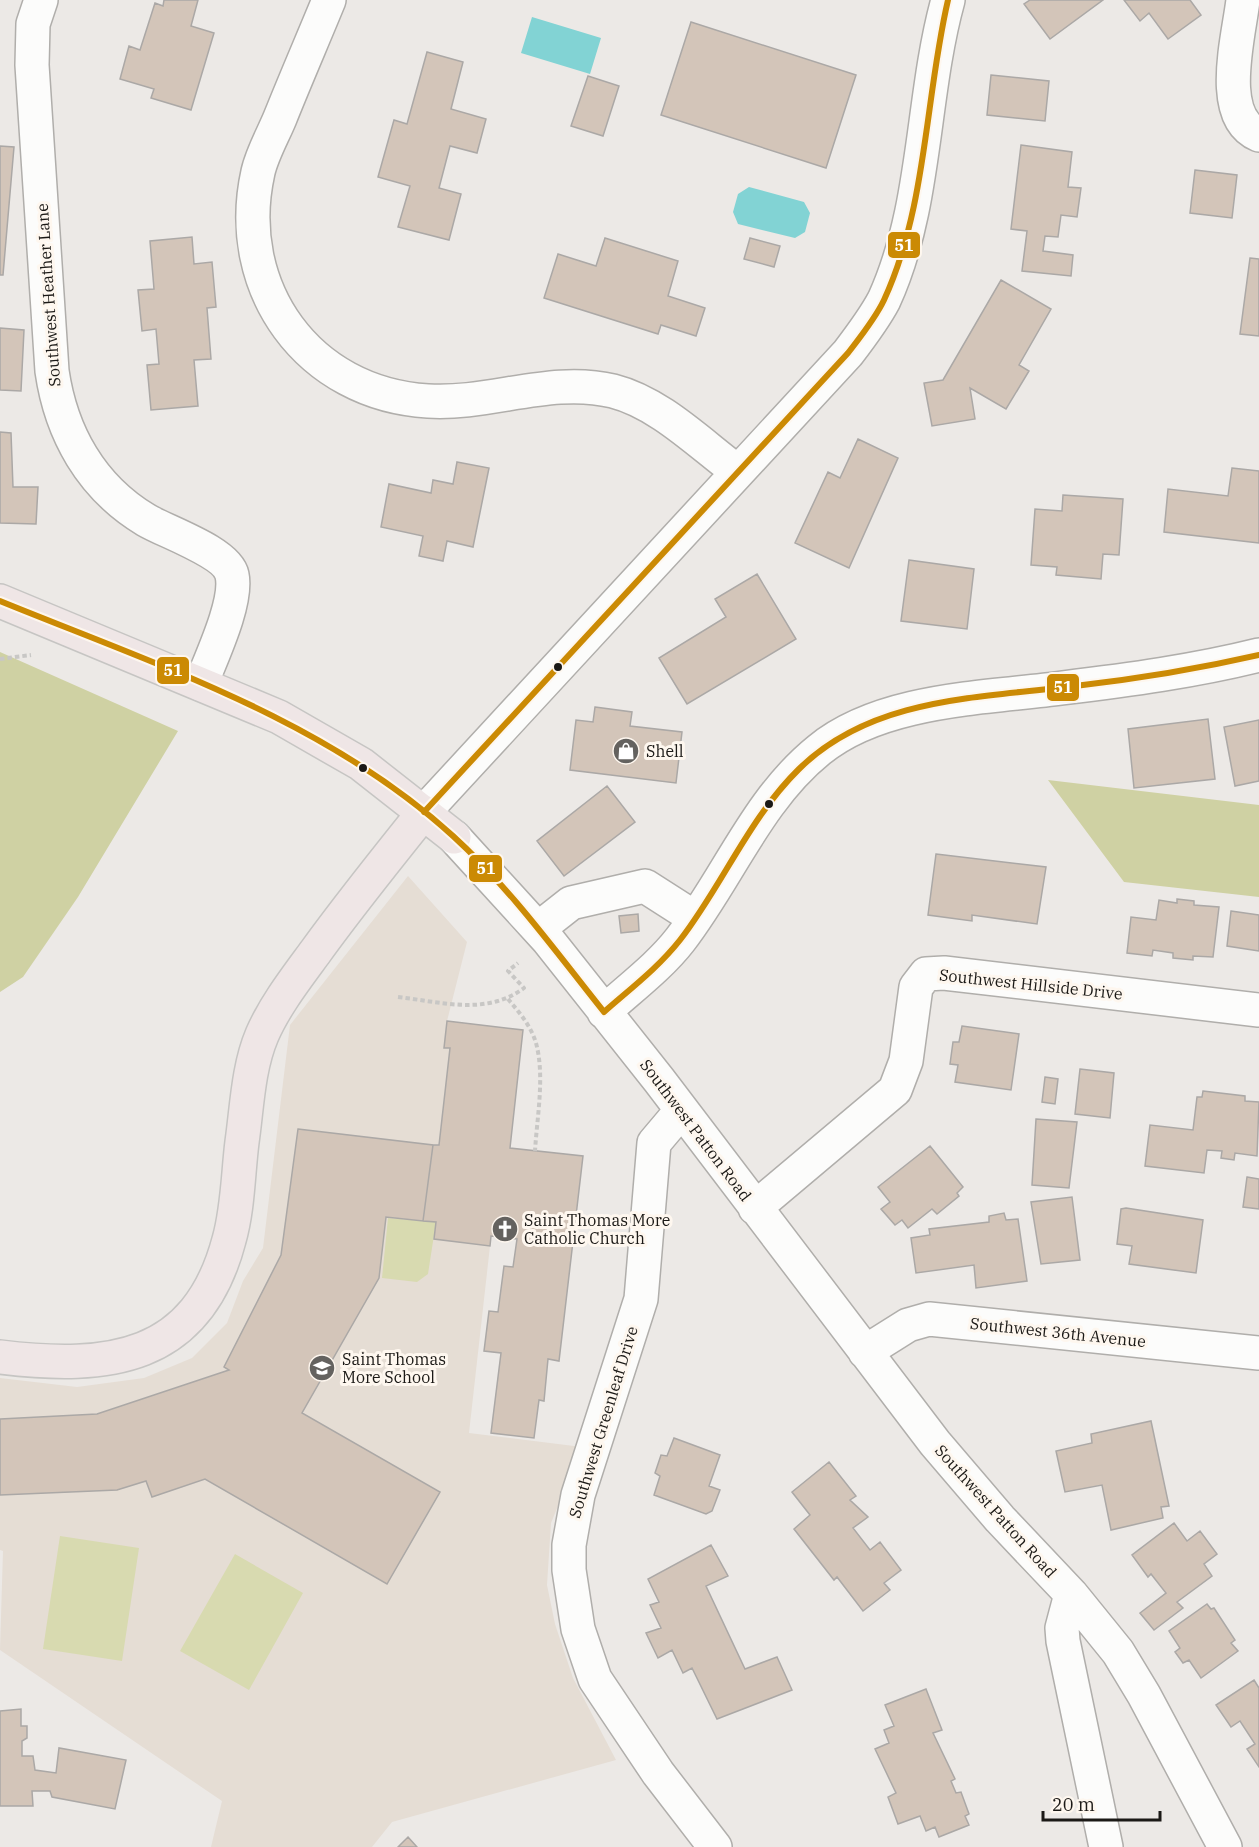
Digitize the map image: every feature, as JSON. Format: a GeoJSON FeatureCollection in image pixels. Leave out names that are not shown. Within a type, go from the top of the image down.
{"type":"FeatureCollection","features":[{"type":"Feature","properties":{"kind":"main road","name":"Southwest Patton Road"},"geometry":{"type":"LineString","coordinates":[[0,601],[279,717],[361,764],[453,837]]}},
{"type":"Feature","properties":{"kind":"main road"},"geometry":{"type":"LineString","coordinates":[[0,1357],[75,1362],[126,1356],[145,1349],[172,1333],[192,1316],[207,1294],[221,1266],[230,1238],[250,1086],[262,1035],[301,971],[424,812]]}},
{"type":"Feature","properties":{"kind":"street","name":"Southwest Heather Lane"},"geometry":{"type":"LineString","coordinates":[[42,0],[33,24],[32,64],[52,371],[57,403],[76,449],[106,488],[144,519],[221,559],[232,573],[231,599],[201,684]]}},
{"type":"Feature","properties":{"kind":"street"},"geometry":{"type":"LineString","coordinates":[[329,0],[259,169],[253,201],[253,239],[264,283],[290,330],[312,356],[351,383],[381,393],[429,401],[570,385],[614,392],[657,411],[738,472]]}},
{"type":"Feature","properties":{"kind":"street"},"geometry":{"type":"LineString","coordinates":[[424,812],[848,353],[883,301],[907,232],[948,0]]}},
{"type":"Feature","properties":{"kind":"street"},"geometry":{"type":"LineString","coordinates":[[1243,0],[1232,92],[1239,116],[1252,132],[1259,135]]}},
{"type":"Feature","properties":{"kind":"street"},"geometry":{"type":"LineString","coordinates":[[604,1012],[679,941],[754,825],[780,790],[817,751],[850,729],[867,721],[933,705],[1204,667],[1259,655]]}},
{"type":"Feature","properties":{"kind":"street","name":"Southwest Patton Road"},"geometry":{"type":"LineString","coordinates":[[453,837],[538,929],[950,1460],[1000,1519],[1071,1594],[1118,1652],[1144,1695],[1225,1847]]}},
{"type":"Feature","properties":{"kind":"street"},"geometry":{"type":"LineString","coordinates":[[538,929],[571,903],[645,886],[695,918]]}},
{"type":"Feature","properties":{"kind":"street","name":"Southwest Hillside Drive"},"geometry":{"type":"LineString","coordinates":[[755,1208],[895,1090],[906,1061],[916,987],[926,974],[944,973],[1259,1010]]}},
{"type":"Feature","properties":{"kind":"street","name":"Southwest Greenleaf Drive"},"geometry":{"type":"LineString","coordinates":[[681,1111],[654,1143],[641,1299],[578,1495],[569,1545],[569,1570],[578,1629],[595,1679],[658,1773],[715,1847]]}},
{"type":"Feature","properties":{"kind":"street","name":"Southwest 36th Avenue"},"geometry":{"type":"LineString","coordinates":[[866,1352],[908,1325],[929,1318],[1259,1353]]}},
{"type":"Feature","properties":{"kind":"street"},"geometry":{"type":"LineString","coordinates":[[1071,1594],[1062,1628],[1062,1641],[1100,1806],[1106,1847]]}},
{"type":"Feature","properties":{"kind":"path"},"geometry":{"type":"LineString","coordinates":[[0,659],[43,654]]}},
{"type":"Feature","properties":{"kind":"path"},"geometry":{"type":"LineString","coordinates":[[398,997],[467,1005],[490,1005],[508,999],[524,988],[507,971]]}},
{"type":"Feature","properties":{"kind":"path"},"geometry":{"type":"LineString","coordinates":[[508,999],[524,1018],[536,1043],[539,1071],[535,1151]]}},
{"type":"Feature","properties":{"kind":"shaded area","name":"Saint Thomas More School"},"geometry":{"type":"Polygon","coordinates":[[[408,876],[467,942],[447,1021],[444,1047],[450,1048],[439,1145],[433,1145],[424,1220],[436,1222],[435,1239],[490,1246],[469,1433],[582,1447],[551,1523],[547,1585],[555,1624],[573,1678],[616,1760],[392,1822],[372,1847],[211,1847],[222,1801],[0,1650],[3,1551],[0,1550],[0,1378],[77,1387],[144,1378],[192,1358],[227,1323],[243,1281],[263,1248],[290,1025],[408,876]]]}},
{"type":"Feature","properties":{"kind":"green space"},"geometry":{"type":"Polygon","coordinates":[[[0,652],[178,731],[78,897],[23,977],[0,992],[0,652]]]}},
{"type":"Feature","properties":{"kind":"green space"},"geometry":{"type":"Polygon","coordinates":[[[1048,780],[1259,805],[1259,897],[1124,882],[1048,780]]]}},
{"type":"Feature","properties":{"kind":"green space"},"geometry":{"type":"Polygon","coordinates":[[[388,1218],[436,1222],[428,1274],[417,1282],[382,1278],[388,1218]]]}},
{"type":"Feature","properties":{"kind":"green space"},"geometry":{"type":"Polygon","coordinates":[[[60,1536],[139,1548],[122,1661],[43,1649],[60,1536]]]}},
{"type":"Feature","properties":{"kind":"green space"},"geometry":{"type":"Polygon","coordinates":[[[235,1554],[303,1593],[249,1690],[180,1651],[235,1554]]]}},
{"type":"Feature","properties":{"kind":"water"},"geometry":{"type":"Polygon","coordinates":[[[532,17],[601,38],[590,74],[521,53],[532,17]]]}},
{"type":"Feature","properties":{"kind":"water"},"geometry":{"type":"Polygon","coordinates":[[[749,187],[804,202],[810,213],[805,232],[795,238],[738,224],[733,212],[738,194],[749,187]]]}},
{"type":"Feature","properties":{"kind":"building"},"geometry":{"type":"Polygon","coordinates":[[[164,0],[198,0],[191,26],[214,33],[191,110],[151,98],[154,89],[120,79],[129,46],[140,50],[155,3],[163,6],[164,0]]]}},
{"type":"Feature","properties":{"kind":"building"},"geometry":{"type":"Polygon","coordinates":[[[1030,0],[1103,0],[1050,39],[1024,4],[1030,0]]]}},
{"type":"Feature","properties":{"kind":"building"},"geometry":{"type":"Polygon","coordinates":[[[1124,0],[1190,0],[1201,15],[1168,39],[1149,13],[1140,21],[1124,0]]]}},
{"type":"Feature","properties":{"kind":"building"},"geometry":{"type":"Polygon","coordinates":[[[691,22],[856,75],[826,168],[661,115],[691,22]]]}},
{"type":"Feature","properties":{"kind":"building"},"geometry":{"type":"Polygon","coordinates":[[[427,52],[463,62],[451,109],[486,119],[477,153],[450,146],[439,188],[461,194],[449,240],[398,227],[410,186],[378,177],[394,120],[407,124],[427,52]]]}},
{"type":"Feature","properties":{"kind":"building"},"geometry":{"type":"Polygon","coordinates":[[[991,75],[1049,81],[1045,121],[987,115],[991,75]]]}},
{"type":"Feature","properties":{"kind":"building"},"geometry":{"type":"Polygon","coordinates":[[[588,76],[619,86],[603,136],[571,126],[588,76]]]}},
{"type":"Feature","properties":{"kind":"building"},"geometry":{"type":"Polygon","coordinates":[[[1021,145],[1072,152],[1068,187],[1081,188],[1077,217],[1061,215],[1058,237],[1045,236],[1043,251],[1073,255],[1071,276],[1022,271],[1027,231],[1011,229],[1021,145]]]}},
{"type":"Feature","properties":{"kind":"building"},"geometry":{"type":"Polygon","coordinates":[[[0,146],[14,147],[3,275],[0,275],[0,146]]]}},
{"type":"Feature","properties":{"kind":"building"},"geometry":{"type":"Polygon","coordinates":[[[1195,170],[1237,175],[1232,218],[1190,213],[1195,170]]]}},
{"type":"Feature","properties":{"kind":"building"},"geometry":{"type":"Polygon","coordinates":[[[192,237],[194,264],[212,262],[216,307],[207,308],[211,359],[194,360],[198,406],[151,410],[147,365],[159,364],[156,329],[142,331],[138,290],[154,289],[150,241],[192,237]]]}},
{"type":"Feature","properties":{"kind":"building"},"geometry":{"type":"Polygon","coordinates":[[[605,238],[678,261],[668,296],[705,308],[696,336],[661,325],[658,334],[544,298],[558,254],[596,266],[605,238]]]}},
{"type":"Feature","properties":{"kind":"building"},"geometry":{"type":"Polygon","coordinates":[[[750,238],[780,246],[774,267],[744,259],[750,238]]]}},
{"type":"Feature","properties":{"kind":"building"},"geometry":{"type":"Polygon","coordinates":[[[1250,258],[1259,259],[1259,336],[1240,334],[1250,258]]]}},
{"type":"Feature","properties":{"kind":"building"},"geometry":{"type":"Polygon","coordinates":[[[1001,280],[1051,309],[1019,365],[1029,371],[1006,409],[970,388],[975,419],[932,426],[924,383],[943,380],[1001,280]]]}},
{"type":"Feature","properties":{"kind":"building"},"geometry":{"type":"Polygon","coordinates":[[[0,328],[24,330],[21,391],[0,390],[0,328]]]}},
{"type":"Feature","properties":{"kind":"building"},"geometry":{"type":"Polygon","coordinates":[[[0,432],[11,433],[13,487],[38,487],[36,524],[0,523],[0,432]]]}},
{"type":"Feature","properties":{"kind":"building"},"geometry":{"type":"Polygon","coordinates":[[[858,439],[898,458],[849,568],[795,543],[828,472],[840,478],[858,439]]]}},
{"type":"Feature","properties":{"kind":"building"},"geometry":{"type":"Polygon","coordinates":[[[457,462],[489,468],[473,547],[447,541],[443,561],[419,556],[423,536],[381,527],[389,484],[431,493],[433,480],[453,484],[457,462]]]}},
{"type":"Feature","properties":{"kind":"building"},"geometry":{"type":"Polygon","coordinates":[[[1232,468],[1259,471],[1259,543],[1164,532],[1168,489],[1228,496],[1232,468]]]}},
{"type":"Feature","properties":{"kind":"building"},"geometry":{"type":"Polygon","coordinates":[[[1063,495],[1123,499],[1119,555],[1103,554],[1101,579],[1056,575],[1057,567],[1031,565],[1035,509],[1062,511],[1063,495]]]}},
{"type":"Feature","properties":{"kind":"building"},"geometry":{"type":"Polygon","coordinates":[[[909,560],[974,569],[967,629],[901,621],[909,560]]]}},
{"type":"Feature","properties":{"kind":"building"},"geometry":{"type":"Polygon","coordinates":[[[757,574],[796,639],[687,704],[659,658],[726,617],[715,599],[757,574]]]}},
{"type":"Feature","properties":{"kind":"building","name":"Shell"},"geometry":{"type":"Polygon","coordinates":[[[595,707],[632,712],[630,726],[682,732],[676,783],[570,770],[576,720],[593,722],[595,707]]]}},
{"type":"Feature","properties":{"kind":"building"},"geometry":{"type":"Polygon","coordinates":[[[1208,719],[1215,779],[1134,788],[1128,729],[1208,719]]]}},
{"type":"Feature","properties":{"kind":"building"},"geometry":{"type":"Polygon","coordinates":[[[1259,720],[1259,781],[1235,786],[1224,727],[1259,720]]]}},
{"type":"Feature","properties":{"kind":"building","name":"Shell"},"geometry":{"type":"Polygon","coordinates":[[[607,786],[635,822],[564,876],[537,841],[607,786]]]}},
{"type":"Feature","properties":{"kind":"building"},"geometry":{"type":"Polygon","coordinates":[[[936,854],[1046,867],[1037,924],[972,915],[972,921],[928,915],[936,854]]]}},
{"type":"Feature","properties":{"kind":"building"},"geometry":{"type":"Polygon","coordinates":[[[1177,899],[1194,901],[1194,905],[1219,907],[1213,957],[1193,956],[1193,960],[1173,958],[1173,953],[1153,950],[1152,956],[1127,953],[1131,917],[1156,920],[1159,900],[1177,903],[1177,899]]]}},
{"type":"Feature","properties":{"kind":"building"},"geometry":{"type":"Polygon","coordinates":[[[1231,911],[1259,915],[1259,951],[1227,946],[1231,911]]]}},
{"type":"Feature","properties":{"kind":"building"},"geometry":{"type":"Polygon","coordinates":[[[638,914],[639,931],[621,933],[619,916],[638,914]]]}},
{"type":"Feature","properties":{"kind":"building","name":"Saint Thomas More Catholic Church"},"geometry":{"type":"Polygon","coordinates":[[[447,1021],[523,1030],[510,1148],[583,1156],[559,1361],[548,1359],[544,1401],[539,1400],[534,1438],[491,1433],[501,1353],[484,1351],[489,1311],[498,1312],[504,1266],[513,1267],[517,1239],[491,1236],[490,1246],[434,1239],[436,1222],[423,1221],[433,1145],[439,1145],[450,1048],[444,1048],[447,1021]]]}},
{"type":"Feature","properties":{"kind":"building"},"geometry":{"type":"Polygon","coordinates":[[[962,1026],[1019,1034],[1011,1090],[955,1082],[958,1065],[950,1064],[953,1042],[959,1042],[962,1026]]]}},
{"type":"Feature","properties":{"kind":"building"},"geometry":{"type":"Polygon","coordinates":[[[1080,1069],[1114,1073],[1110,1118],[1075,1114],[1080,1069]]]}},
{"type":"Feature","properties":{"kind":"building"},"geometry":{"type":"Polygon","coordinates":[[[1045,1077],[1058,1079],[1055,1104],[1042,1102],[1045,1077]]]}},
{"type":"Feature","properties":{"kind":"building"},"geometry":{"type":"Polygon","coordinates":[[[1203,1091],[1245,1096],[1245,1101],[1259,1102],[1257,1156],[1235,1153],[1234,1160],[1221,1158],[1222,1151],[1207,1150],[1204,1173],[1145,1166],[1150,1125],[1193,1130],[1197,1097],[1202,1097],[1203,1091]]]}},
{"type":"Feature","properties":{"kind":"building"},"geometry":{"type":"Polygon","coordinates":[[[1036,1119],[1077,1122],[1069,1188],[1032,1185],[1036,1119]]]}},
{"type":"Feature","properties":{"kind":"building"},"geometry":{"type":"Polygon","coordinates":[[[298,1129],[433,1145],[423,1221],[386,1217],[379,1278],[302,1413],[440,1492],[387,1584],[205,1479],[152,1497],[146,1481],[117,1490],[0,1495],[0,1419],[97,1414],[229,1370],[224,1367],[281,1255],[298,1129]]]}},
{"type":"Feature","properties":{"kind":"building"},"geometry":{"type":"Polygon","coordinates":[[[930,1146],[963,1187],[957,1193],[959,1196],[937,1214],[932,1209],[908,1228],[902,1220],[895,1225],[881,1209],[890,1202],[878,1187],[930,1146]]]}},
{"type":"Feature","properties":{"kind":"building"},"geometry":{"type":"Polygon","coordinates":[[[1247,1177],[1259,1179],[1259,1209],[1243,1207],[1247,1177]]]}},
{"type":"Feature","properties":{"kind":"building"},"geometry":{"type":"Polygon","coordinates":[[[1072,1197],[1080,1260],[1041,1264],[1031,1202],[1072,1197]]]}},
{"type":"Feature","properties":{"kind":"building"},"geometry":{"type":"Polygon","coordinates":[[[1121,1209],[1203,1220],[1196,1273],[1129,1264],[1132,1246],[1117,1244],[1121,1209]]]}},
{"type":"Feature","properties":{"kind":"building"},"geometry":{"type":"Polygon","coordinates":[[[1004,1213],[1006,1220],[1018,1219],[1027,1281],[976,1288],[974,1265],[916,1273],[911,1238],[930,1235],[929,1229],[989,1222],[989,1216],[1004,1213]]]}},
{"type":"Feature","properties":{"kind":"building"},"geometry":{"type":"Polygon","coordinates":[[[1151,1421],[1169,1506],[1161,1507],[1163,1518],[1111,1530],[1102,1485],[1065,1492],[1056,1451],[1092,1443],[1091,1434],[1151,1421]]]}},
{"type":"Feature","properties":{"kind":"building"},"geometry":{"type":"Polygon","coordinates":[[[674,1438],[720,1455],[709,1486],[720,1490],[712,1511],[706,1514],[654,1495],[660,1476],[655,1473],[661,1455],[667,1456],[674,1438]]]}},
{"type":"Feature","properties":{"kind":"building"},"geometry":{"type":"Polygon","coordinates":[[[829,1462],[856,1496],[850,1500],[868,1517],[853,1528],[870,1550],[880,1542],[901,1570],[884,1583],[890,1590],[863,1611],[837,1577],[834,1580],[794,1529],[810,1515],[792,1492],[829,1462]]]}},
{"type":"Feature","properties":{"kind":"building"},"geometry":{"type":"Polygon","coordinates":[[[1174,1523],[1187,1541],[1200,1531],[1217,1554],[1204,1564],[1212,1576],[1177,1602],[1183,1608],[1154,1630],[1140,1613],[1166,1593],[1151,1574],[1148,1577],[1132,1555],[1174,1523]]]}},
{"type":"Feature","properties":{"kind":"building"},"geometry":{"type":"Polygon","coordinates":[[[711,1545],[728,1576],[706,1586],[745,1669],[777,1657],[792,1690],[717,1719],[692,1668],[683,1673],[672,1650],[658,1658],[646,1633],[661,1628],[650,1605],[659,1602],[648,1579],[711,1545]]]}},
{"type":"Feature","properties":{"kind":"building"},"geometry":{"type":"Polygon","coordinates":[[[1207,1604],[1211,1609],[1214,1608],[1235,1640],[1231,1643],[1238,1651],[1201,1678],[1189,1660],[1183,1663],[1175,1652],[1180,1648],[1169,1631],[1207,1604]]]}},
{"type":"Feature","properties":{"kind":"building"},"geometry":{"type":"Polygon","coordinates":[[[1254,1680],[1259,1688],[1259,1767],[1247,1749],[1255,1744],[1240,1721],[1231,1727],[1216,1705],[1254,1680]]]}},
{"type":"Feature","properties":{"kind":"building"},"geometry":{"type":"Polygon","coordinates":[[[926,1689],[942,1730],[933,1733],[955,1779],[951,1781],[956,1793],[961,1792],[969,1814],[965,1816],[969,1825],[939,1837],[935,1827],[926,1831],[920,1816],[898,1824],[888,1797],[896,1793],[875,1749],[889,1743],[884,1730],[894,1726],[885,1705],[926,1689]]]}},
{"type":"Feature","properties":{"kind":"building"},"geometry":{"type":"Polygon","coordinates":[[[21,1709],[21,1726],[27,1726],[27,1738],[22,1741],[22,1756],[33,1756],[35,1770],[56,1773],[59,1748],[126,1760],[115,1809],[52,1797],[50,1791],[32,1791],[33,1806],[0,1806],[0,1711],[21,1709]]]}},
{"type":"Feature","properties":{"kind":"building"},"geometry":{"type":"Polygon","coordinates":[[[408,1837],[417,1847],[398,1847],[408,1837]]]}},
{"type":"Feature","properties":{"kind":"transit line","name":"51"},"geometry":{"type":"LineString","coordinates":[[424,812],[848,353],[872,321],[884,300],[909,228],[924,152],[934,75],[948,0]]}},
{"type":"Feature","properties":{"kind":"transit line","name":"51"},"geometry":{"type":"LineString","coordinates":[[0,601],[119,648],[238,699],[351,759],[404,795],[453,836],[494,877],[604,1012]]}},
{"type":"Feature","properties":{"kind":"transit line","name":"51"},"geometry":{"type":"LineString","coordinates":[[604,1012],[653,969],[680,940],[750,830],[781,788],[799,769],[828,745],[859,727],[893,714],[928,705],[1144,677],[1259,655]]}},
{"type":"Feature","properties":{"kind":"place","name":"Shell"},"geometry":{"type":"Point","coordinates":[626,751]}},
{"type":"Feature","properties":{"kind":"place","name":"Saint Thomas More Catholic Church"},"geometry":{"type":"Point","coordinates":[505,1229]}},
{"type":"Feature","properties":{"kind":"place","name":"Saint Thomas More School"},"geometry":{"type":"Point","coordinates":[322,1368]}}]}
